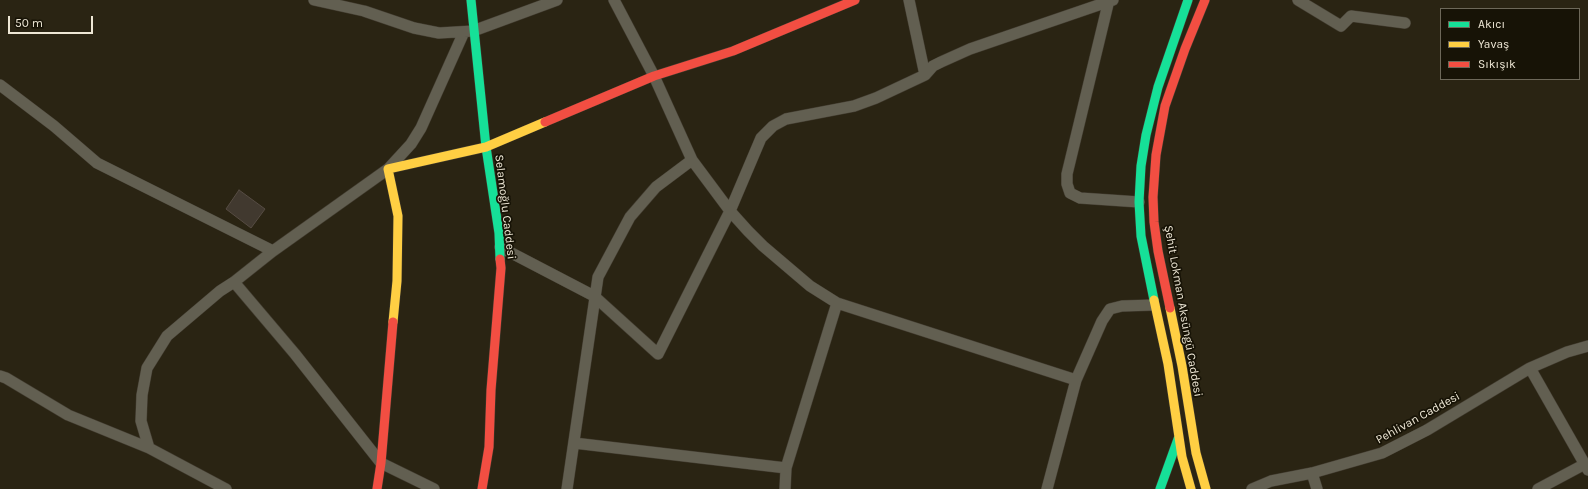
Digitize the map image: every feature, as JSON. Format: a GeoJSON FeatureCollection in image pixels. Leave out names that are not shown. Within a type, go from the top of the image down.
{"type":"FeatureCollection","features":[{"type":"Feature","properties":{"kind":"street"},"geometry":{"type":"LineString","coordinates":[[314,0],[364,11],[414,28],[438,33],[468,31],[557,0]]}},
{"type":"Feature","properties":{"kind":"street"},"geometry":{"type":"LineString","coordinates":[[360,0],[364,11]]}},
{"type":"Feature","properties":{"kind":"street","name":"Selamoğlu Caddesi"},"geometry":{"type":"LineString","coordinates":[[470,0],[468,31],[499,233],[501,268],[491,390],[489,447],[482,489]]}},
{"type":"Feature","properties":{"kind":"street"},"geometry":{"type":"LineString","coordinates":[[614,0],[654,76],[692,160],[730,211],[763,246],[810,286],[837,302],[1076,380]]}},
{"type":"Feature","properties":{"kind":"street"},"geometry":{"type":"LineString","coordinates":[[388,169],[486,148],[654,76],[734,51],[855,0]]}},
{"type":"Feature","properties":{"kind":"street"},"geometry":{"type":"LineString","coordinates":[[909,0],[925,76]]}},
{"type":"Feature","properties":{"kind":"street","name":"Şehit Lokman Aksüngü Caddesi"},"geometry":{"type":"LineString","coordinates":[[1188,0],[1158,87],[1146,135],[1141,166],[1139,202],[1141,236],[1154,305],[1168,364],[1178,438],[1192,489]]}},
{"type":"Feature","properties":{"kind":"street","name":"Şehit Lokman Aksüngü Caddesi"},"geometry":{"type":"LineString","coordinates":[[1205,0],[1165,106],[1156,155],[1153,197],[1154,222],[1158,250],[1182,366],[1196,453],[1206,489]]}},
{"type":"Feature","properties":{"kind":"street"},"geometry":{"type":"LineString","coordinates":[[1298,0],[1341,26],[1351,16],[1405,23]]}},
{"type":"Feature","properties":{"kind":"street"},"geometry":{"type":"LineString","coordinates":[[500,248],[594,296],[658,354],[730,211],[760,138],[773,126],[786,119],[854,106],[876,98],[925,76],[933,66],[970,49],[1111,1]]}},
{"type":"Feature","properties":{"kind":"street"},"geometry":{"type":"LineString","coordinates":[[1111,1],[1067,174],[1067,184],[1070,193],[1080,198],[1139,202]]}},
{"type":"Feature","properties":{"kind":"street"},"geometry":{"type":"LineString","coordinates":[[149,448],[141,421],[142,395],[147,368],[167,336],[220,291],[234,282],[273,251],[388,169],[411,144],[421,128],[468,31]]}},
{"type":"Feature","properties":{"kind":"street"},"geometry":{"type":"LineString","coordinates":[[0,85],[54,126],[97,163],[273,251]]}},
{"type":"Feature","properties":{"kind":"street"},"geometry":{"type":"LineString","coordinates":[[567,489],[594,296],[598,277],[630,217],[656,187],[692,160]]}},
{"type":"Feature","properties":{"kind":"street"},"geometry":{"type":"LineString","coordinates":[[377,489],[381,463],[397,281],[398,216],[388,169]]}},
{"type":"Feature","properties":{"kind":"street"},"geometry":{"type":"LineString","coordinates":[[234,282],[295,354],[381,463],[434,489]]}},
{"type":"Feature","properties":{"kind":"street"},"geometry":{"type":"LineString","coordinates":[[785,489],[786,468],[837,302]]}},
{"type":"Feature","properties":{"kind":"street"},"geometry":{"type":"LineString","coordinates":[[1047,489],[1076,380],[1102,320],[1110,309],[1122,306],[1154,305]]}},
{"type":"Feature","properties":{"kind":"street","name":"Pehlivan Caddesi"},"geometry":{"type":"LineString","coordinates":[[1252,489],[1271,481],[1312,473],[1382,453],[1427,430],[1530,368],[1567,352],[1588,346]]}},
{"type":"Feature","properties":{"kind":"street"},"geometry":{"type":"LineString","coordinates":[[1530,368],[1587,467],[1538,489]]}},
{"type":"Feature","properties":{"kind":"street"},"geometry":{"type":"LineString","coordinates":[[0,376],[6,378],[68,415],[149,448],[226,489]]}},
{"type":"Feature","properties":{"kind":"street"},"geometry":{"type":"LineString","coordinates":[[1160,489],[1178,438]]}},
{"type":"Feature","properties":{"kind":"street"},"geometry":{"type":"LineString","coordinates":[[574,443],[786,468]]}},
{"type":"Feature","properties":{"kind":"street"},"geometry":{"type":"LineString","coordinates":[[1312,473],[1317,489]]}},
{"type":"Feature","properties":{"kind":"building"},"geometry":{"type":"Polygon","coordinates":[[[239,190],[265,209],[251,228],[226,209],[239,190]]]}},
{"type":"Feature","properties":{"kind":"traffic: fast"},"geometry":{"type":"LineString","coordinates":[[471,0],[486,147],[499,233],[500,259]]}},
{"type":"Feature","properties":{"kind":"traffic: fast"},"geometry":{"type":"LineString","coordinates":[[1154,300],[1141,236],[1139,202],[1141,166],[1146,135],[1158,87],[1188,0]]}},
{"type":"Feature","properties":{"kind":"traffic: fast"},"geometry":{"type":"LineString","coordinates":[[1160,489],[1178,439]]}},
{"type":"Feature","properties":{"kind":"traffic: slow"},"geometry":{"type":"LineString","coordinates":[[393,322],[397,281],[398,216],[388,169],[486,147],[545,122]]}},
{"type":"Feature","properties":{"kind":"traffic: slow"},"geometry":{"type":"LineString","coordinates":[[1154,300],[1168,364],[1182,457],[1191,489]]}},
{"type":"Feature","properties":{"kind":"traffic: slow"},"geometry":{"type":"LineString","coordinates":[[1170,308],[1182,366],[1196,453],[1206,489]]}},
{"type":"Feature","properties":{"kind":"traffic: jam"},"geometry":{"type":"LineString","coordinates":[[545,122],[654,76],[733,51],[855,0]]}},
{"type":"Feature","properties":{"kind":"traffic: jam"},"geometry":{"type":"LineString","coordinates":[[1170,308],[1158,251],[1154,222],[1153,197],[1156,155],[1165,106],[1185,49],[1205,0]]}},
{"type":"Feature","properties":{"kind":"traffic: jam"},"geometry":{"type":"LineString","coordinates":[[482,489],[489,447],[491,390],[501,268],[500,259]]}},
{"type":"Feature","properties":{"kind":"traffic: jam"},"geometry":{"type":"LineString","coordinates":[[377,489],[381,463],[393,322]]}}]}
